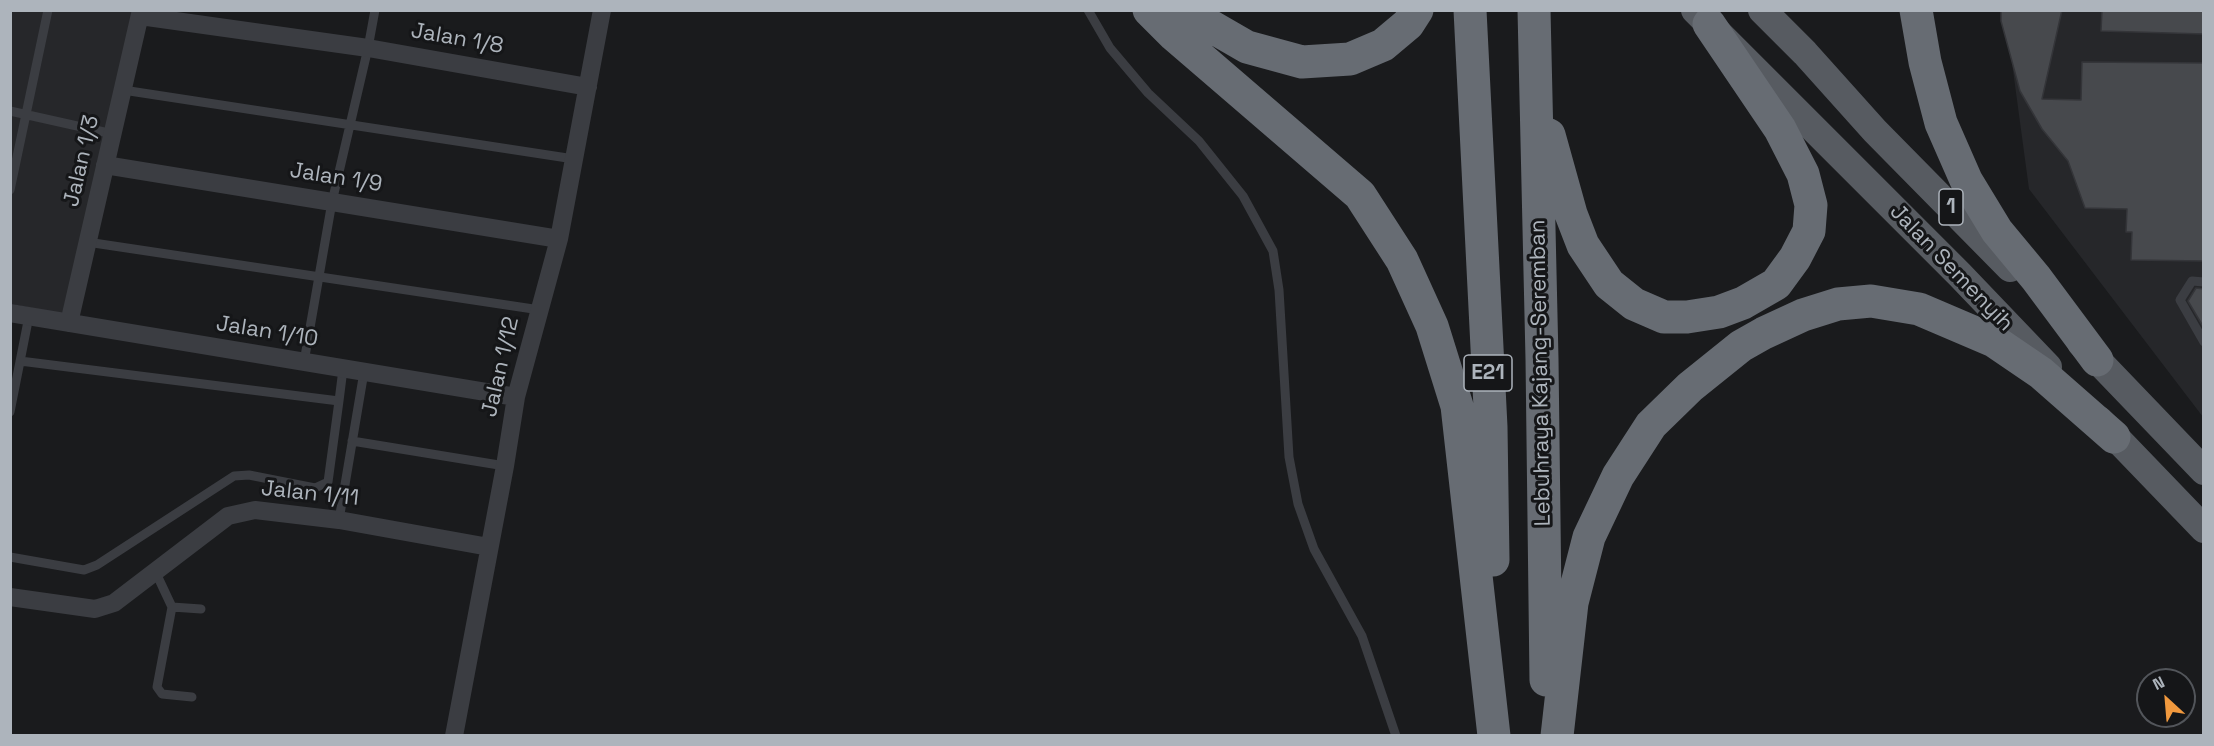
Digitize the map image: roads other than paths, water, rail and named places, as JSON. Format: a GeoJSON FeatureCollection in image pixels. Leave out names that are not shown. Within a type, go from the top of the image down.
{"type":"FeatureCollection","features":[{"type":"Feature","properties":{"kind":"highway"},"geometry":{"type":"LineString","coordinates":[[1149,10],[1174,35],[1360,195],[1402,260],[1432,326],[1457,406],[1494,735]]}},
{"type":"Feature","properties":{"kind":"highway"},"geometry":{"type":"LineString","coordinates":[[1189,10],[1195,17],[1247,48],[1302,62],[1350,59],[1383,45],[1408,24],[1417,10]]}},
{"type":"Feature","properties":{"kind":"highway","name":"E21"},"geometry":{"type":"LineString","coordinates":[[1470,10],[1491,427],[1494,735]]}},
{"type":"Feature","properties":{"kind":"highway","name":"Lebuhraya Kajang-Seremban"},"geometry":{"type":"LineString","coordinates":[[1534,10],[1547,735]]}},
{"type":"Feature","properties":{"kind":"highway"},"geometry":{"type":"LineString","coordinates":[[1916,10],[1925,62],[1941,123],[1966,180],[1997,231],[2036,278],[2097,360]]}},
{"type":"Feature","properties":{"kind":"highway"},"geometry":{"type":"LineString","coordinates":[[1537,96],[1571,214],[1583,245],[1609,284],[1634,304],[1664,317],[1687,317],[1719,312],[1743,303],[1776,284],[1795,258],[1809,231],[1811,205],[1803,174],[1780,129],[1702,17]]}},
{"type":"Feature","properties":{"kind":"highway"},"geometry":{"type":"LineString","coordinates":[[1557,735],[1572,603],[1589,537],[1618,476],[1651,425],[1690,387],[1741,346],[1764,333],[1803,315],[1838,304],[1871,301],[1919,309],[1994,341],[2041,373],[2114,437]]}},
{"type":"Feature","properties":{"kind":"main road","name":"Jalan Semenyih"},"geometry":{"type":"LineString","coordinates":[[1762,10],[1805,53],[1875,131],[2204,471]]}},
{"type":"Feature","properties":{"kind":"main road","name":"Jalan Semenyih"},"geometry":{"type":"LineString","coordinates":[[1702,17],[1960,275],[2204,529]]}},
{"type":"Feature","properties":{"kind":"street","name":"Jalan 1/12"},"geometry":{"type":"LineString","coordinates":[[454,735],[516,397],[559,239],[602,10]]}},
{"type":"Feature","properties":{"kind":"street","name":"Jalan 1/8"},"geometry":{"type":"LineString","coordinates":[[140,13],[368,48],[588,87]]}},
{"type":"Feature","properties":{"kind":"street","name":"Jalan 1/3"},"geometry":{"type":"LineString","coordinates":[[69,323],[140,13]]}},
{"type":"Feature","properties":{"kind":"street","name":"Jalan 1/9"},"geometry":{"type":"LineString","coordinates":[[105,165],[559,239]]}},
{"type":"Feature","properties":{"kind":"street","name":"Jalan 1/10"},"geometry":{"type":"LineString","coordinates":[[20,315],[516,397]]}},
{"type":"Feature","properties":{"kind":"street","name":"Jalan 1/11"},"geometry":{"type":"LineString","coordinates":[[10,597],[95,609],[114,603],[228,516],[255,510],[339,520],[489,546]]}},
{"type":"Feature","properties":{"kind":"lane"},"geometry":{"type":"LineString","coordinates":[[10,190],[48,10]]}},
{"type":"Feature","properties":{"kind":"lane"},"geometry":{"type":"LineString","coordinates":[[304,362],[332,202],[375,10]]}},
{"type":"Feature","properties":{"kind":"lane"},"geometry":{"type":"LineString","coordinates":[[1088,10],[1110,48],[1125,66],[1148,93],[1199,141],[1244,196],[1273,251],[1280,290],[1290,457],[1298,504],[1314,549],[1362,636],[1396,735]]}},
{"type":"Feature","properties":{"kind":"lane"},"geometry":{"type":"LineString","coordinates":[[123,90],[574,159]]}},
{"type":"Feature","properties":{"kind":"lane"},"geometry":{"type":"LineString","coordinates":[[10,111],[113,134]]}},
{"type":"Feature","properties":{"kind":"lane"},"geometry":{"type":"LineString","coordinates":[[87,242],[540,310]]}},
{"type":"Feature","properties":{"kind":"lane"},"geometry":{"type":"LineString","coordinates":[[2204,282],[2192,281],[2180,300],[2204,342]]}},
{"type":"Feature","properties":{"kind":"lane"},"geometry":{"type":"LineString","coordinates":[[10,412],[20,361],[20,315]]}},
{"type":"Feature","properties":{"kind":"lane"},"geometry":{"type":"LineString","coordinates":[[20,361],[339,401]]}},
{"type":"Feature","properties":{"kind":"lane"},"geometry":{"type":"LineString","coordinates":[[10,557],[84,570],[91,568],[234,476],[249,475],[315,488],[328,482],[343,369]]}},
{"type":"Feature","properties":{"kind":"lane"},"geometry":{"type":"LineString","coordinates":[[339,520],[364,372]]}},
{"type":"Feature","properties":{"kind":"lane"},"geometry":{"type":"LineString","coordinates":[[352,441],[505,466]]}},
{"type":"Feature","properties":{"kind":"lane"},"geometry":{"type":"LineString","coordinates":[[156,573],[172,607],[157,687],[162,694],[192,697]]}},
{"type":"Feature","properties":{"kind":"lane"},"geometry":{"type":"LineString","coordinates":[[172,607],[201,609]]}}]}
